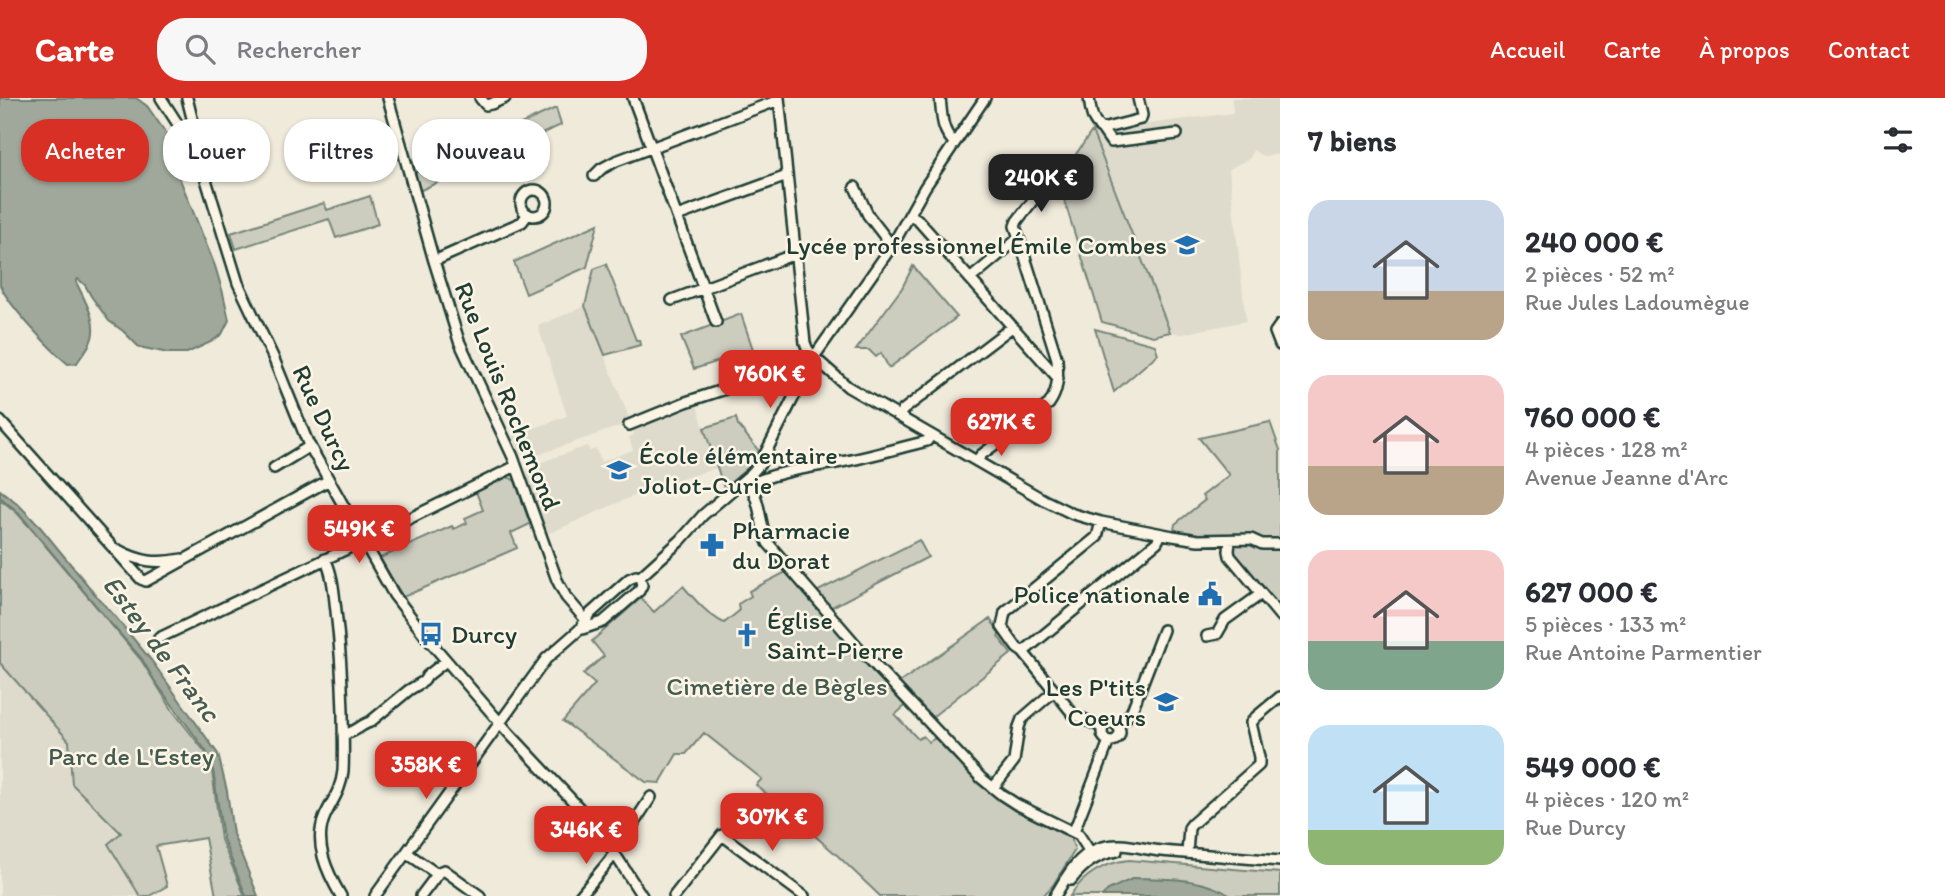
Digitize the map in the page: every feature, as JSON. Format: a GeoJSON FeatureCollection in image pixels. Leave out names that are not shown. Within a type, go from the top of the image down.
{"type":"FeatureCollection","features":[{"type":"Feature","properties":{"kind":"street","name":"Rue Durcy"},"geometry":{"type":"LineString","coordinates":[[162,98],[176,119]]}},
{"type":"Feature","properties":{"kind":"street"},"geometry":{"type":"LineString","coordinates":[[187,98],[192,119]]}},
{"type":"Feature","properties":{"kind":"street","name":"Rue Louis Rochemond"},"geometry":{"type":"LineString","coordinates":[[388,98],[458,341],[516,466],[557,580],[566,597],[585,619]]}},
{"type":"Feature","properties":{"kind":"street"},"geometry":{"type":"LineString","coordinates":[[480,98],[486,105],[505,98]]}},
{"type":"Feature","properties":{"kind":"street"},"geometry":{"type":"LineString","coordinates":[[633,98],[716,321]]}},
{"type":"Feature","properties":{"kind":"street"},"geometry":{"type":"LineString","coordinates":[[940,98],[944,127],[954,142]]}},
{"type":"Feature","properties":{"kind":"street"},"geometry":{"type":"LineString","coordinates":[[375,896],[546,659],[629,579],[640,577],[680,541],[704,514],[748,482],[760,464],[814,357],[892,246],[954,142],[985,98]]}},
{"type":"Feature","properties":{"kind":"street"},"geometry":{"type":"LineString","coordinates":[[1089,98],[1093,120],[1111,142],[1177,134]]}},
{"type":"Feature","properties":{"kind":"street"},"geometry":{"type":"LineString","coordinates":[[1102,129],[1140,119],[1142,115],[1138,98]]}},
{"type":"Feature","properties":{"kind":"street"},"geometry":{"type":"LineString","coordinates":[[594,176],[616,161],[779,99],[805,343],[814,357],[848,387],[1073,514],[1101,522],[1198,540],[1251,539],[1262,544],[1280,544]]}},
{"type":"Feature","properties":{"kind":"street"},"geometry":{"type":"LineString","coordinates":[[677,216],[787,176]]}},
{"type":"Feature","properties":{"kind":"street","name":"Rue Durcy"},"geometry":{"type":"LineString","coordinates":[[207,182],[243,297],[268,346],[297,420],[362,542],[394,595],[500,723],[592,820],[642,896]]}},
{"type":"Feature","properties":{"kind":"street"},"geometry":{"type":"LineString","coordinates":[[977,461],[981,455],[1049,404],[1054,397],[1058,378],[1057,359],[1015,226],[1044,186]]}},
{"type":"Feature","properties":{"kind":"street"},"geometry":{"type":"LineString","coordinates":[[855,187],[868,215],[892,246]]}},
{"type":"Feature","properties":{"kind":"street"},"geometry":{"type":"LineString","coordinates":[[434,261],[522,222],[528,214]]}},
{"type":"Feature","properties":{"kind":"street"},"geometry":{"type":"LineString","coordinates":[[910,215],[917,219],[1058,378]]}},
{"type":"Feature","properties":{"kind":"street"},"geometry":{"type":"LineString","coordinates":[[970,279],[1019,238]]}},
{"type":"Feature","properties":{"kind":"street"},"geometry":{"type":"LineString","coordinates":[[673,300],[795,254]]}},
{"type":"Feature","properties":{"kind":"street"},"geometry":{"type":"LineString","coordinates":[[1280,325],[1275,332],[1280,345]]}},
{"type":"Feature","properties":{"kind":"street"},"geometry":{"type":"LineString","coordinates":[[898,416],[1012,327]]}},
{"type":"Feature","properties":{"kind":"street"},"geometry":{"type":"LineString","coordinates":[[629,425],[686,402],[794,367],[806,372]]}},
{"type":"Feature","properties":{"kind":"street"},"geometry":{"type":"LineString","coordinates":[[0,421],[111,547],[146,581],[329,480]]}},
{"type":"Feature","properties":{"kind":"street"},"geometry":{"type":"LineString","coordinates":[[748,482],[927,441],[931,435]]}},
{"type":"Feature","properties":{"kind":"street"},"geometry":{"type":"LineString","coordinates":[[274,468],[310,446]]}},
{"type":"Feature","properties":{"kind":"street"},"geometry":{"type":"LineString","coordinates":[[159,638],[516,466]]}},
{"type":"Feature","properties":{"kind":"street"},"geometry":{"type":"LineString","coordinates":[[748,482],[756,494],[764,536],[858,647],[993,788],[1017,804],[1074,831],[1082,837],[1093,855]]}},
{"type":"Feature","properties":{"kind":"street"},"geometry":{"type":"LineString","coordinates":[[1101,522],[1097,537],[1003,615],[1004,630],[1053,692],[1073,714],[1103,728]]}},
{"type":"Feature","properties":{"kind":"street"},"geometry":{"type":"LineString","coordinates":[[1023,652],[1157,542],[1161,534]]}},
{"type":"Feature","properties":{"kind":"street"},"geometry":{"type":"LineString","coordinates":[[1230,540],[1230,556],[1280,616]]}},
{"type":"Feature","properties":{"kind":"street"},"geometry":{"type":"LineString","coordinates":[[111,547],[134,559],[149,561],[190,557]]}},
{"type":"Feature","properties":{"kind":"street"},"geometry":{"type":"LineString","coordinates":[[325,559],[333,588],[340,643],[343,734],[339,791],[324,818],[321,846],[330,878],[341,896]]}},
{"type":"Feature","properties":{"kind":"street"},"geometry":{"type":"LineString","coordinates":[[579,629],[603,622],[639,591],[642,586],[640,577]]}},
{"type":"Feature","properties":{"kind":"street"},"geometry":{"type":"LineString","coordinates":[[1207,636],[1217,634],[1225,620],[1261,594]]}},
{"type":"Feature","properties":{"kind":"street"},"geometry":{"type":"LineString","coordinates":[[1117,726],[1131,713],[1163,630]]}},
{"type":"Feature","properties":{"kind":"street"},"geometry":{"type":"LineString","coordinates":[[343,734],[350,734],[370,722],[409,690],[417,687],[446,661]]}},
{"type":"Feature","properties":{"kind":"street"},"geometry":{"type":"LineString","coordinates":[[993,788],[1014,761],[1022,719],[1053,692]]}},
{"type":"Feature","properties":{"kind":"street"},"geometry":{"type":"LineString","coordinates":[[1187,853],[1189,828],[1192,824],[1259,765],[1251,723],[1280,697]]}},
{"type":"Feature","properties":{"kind":"street"},"geometry":{"type":"LineString","coordinates":[[1103,728],[1109,724],[1117,726]]}},
{"type":"Feature","properties":{"kind":"street"},"geometry":{"type":"LineString","coordinates":[[1109,741],[1118,737],[1117,726]]}},
{"type":"Feature","properties":{"kind":"street"},"geometry":{"type":"LineString","coordinates":[[1103,728],[1103,736],[1109,741]]}},
{"type":"Feature","properties":{"kind":"street"},"geometry":{"type":"LineString","coordinates":[[1074,831],[1109,741]]}},
{"type":"Feature","properties":{"kind":"street"},"geometry":{"type":"LineString","coordinates":[[580,896],[609,861],[651,797]]}},
{"type":"Feature","properties":{"kind":"street"},"geometry":{"type":"LineString","coordinates":[[674,896],[722,835],[804,896]]}},
{"type":"Feature","properties":{"kind":"street"},"geometry":{"type":"LineString","coordinates":[[1061,896],[1075,874],[1102,847],[1138,846],[1280,861]]}},
{"type":"Feature","properties":{"kind":"street"},"geometry":{"type":"LineString","coordinates":[[407,853],[437,874]]}},
{"type":"Feature","properties":{"kind":"street"},"geometry":{"type":"LineString","coordinates":[[1055,896],[1073,866],[1093,855]]}},
{"type":"Feature","properties":{"kind":"street"},"geometry":{"type":"LineString","coordinates":[[421,896],[441,870],[480,896]]}},
{"type":"Feature","properties":{"kind":"shaded area"},"geometry":{"type":"Polygon","coordinates":[[[0,98],[136,98],[147,106],[163,129],[163,182],[181,182],[215,266],[229,320],[222,334],[187,353],[168,353],[139,347],[109,321],[78,279],[76,282],[90,312],[93,336],[77,363],[68,364],[21,315],[0,285],[0,98]]]}},
{"type":"Feature","properties":{"kind":"shaded area","name":"Lycée professionnel Émile Combes"},"geometry":{"type":"Polygon","coordinates":[[[1232,98],[1280,98],[1280,154],[1263,156],[1253,150],[1250,158],[1229,169],[1246,321],[1182,334],[1170,332],[1092,131],[1233,113],[1232,98]]]}},
{"type":"Feature","properties":{"kind":"shaded area"},"geometry":{"type":"Polygon","coordinates":[[[585,306],[629,418],[623,425],[529,458],[520,452],[513,436],[567,416],[538,326],[585,306]]]}},
{"type":"Feature","properties":{"kind":"shaded area","name":"École élémentaire Joliot-Curie"},"geometry":{"type":"Polygon","coordinates":[[[697,406],[717,468],[649,489],[547,534],[526,474],[530,466],[587,446],[590,451],[596,449],[601,462],[633,450],[629,437],[634,435],[633,429],[697,406]]]}},
{"type":"Feature","properties":{"kind":"shaded area"},"geometry":{"type":"Polygon","coordinates":[[[0,490],[41,528],[151,660],[218,754],[233,834],[258,896],[246,896],[223,839],[213,770],[206,751],[154,680],[142,659],[18,512],[0,497],[0,490]]]}},
{"type":"Feature","properties":{"kind":"shaded area"},"geometry":{"type":"Polygon","coordinates":[[[0,663],[69,741],[72,784],[122,834],[108,844],[140,896],[0,896],[0,663]]]}},
{"type":"Feature","properties":{"kind":"shaded area"},"geometry":{"type":"Polygon","coordinates":[[[1134,878],[1196,882],[1231,896],[1102,896],[1108,890],[1134,878]]]}},
{"type":"Feature","properties":{"kind":"green space"},"geometry":{"type":"Polygon","coordinates":[[[556,108],[561,125],[550,130],[550,119],[532,119],[556,108]]]}},
{"type":"Feature","properties":{"kind":"green space"},"geometry":{"type":"Polygon","coordinates":[[[1092,131],[1170,332],[1153,336],[1102,322],[1058,180],[1092,131]]]}},
{"type":"Feature","properties":{"kind":"green space"},"geometry":{"type":"Polygon","coordinates":[[[416,182],[438,182],[419,191],[416,182]]]}},
{"type":"Feature","properties":{"kind":"green space"},"geometry":{"type":"Polygon","coordinates":[[[370,196],[378,224],[336,238],[329,219],[236,249],[231,233],[324,203],[327,210],[370,196]]]}},
{"type":"Feature","properties":{"kind":"green space"},"geometry":{"type":"Polygon","coordinates":[[[598,224],[587,267],[526,294],[514,262],[598,224]]]}},
{"type":"Feature","properties":{"kind":"green space"},"geometry":{"type":"Polygon","coordinates":[[[606,264],[640,345],[605,355],[585,306],[594,269],[606,264]]]}},
{"type":"Feature","properties":{"kind":"green space"},"geometry":{"type":"Polygon","coordinates":[[[913,266],[957,317],[889,368],[881,353],[876,357],[869,350],[856,350],[902,288],[913,266]]]}},
{"type":"Feature","properties":{"kind":"green space"},"geometry":{"type":"Polygon","coordinates":[[[741,314],[761,373],[757,375],[752,361],[732,357],[694,369],[681,337],[741,314]]]}},
{"type":"Feature","properties":{"kind":"green space"},"geometry":{"type":"Polygon","coordinates":[[[1095,329],[1155,345],[1158,354],[1114,392],[1095,329]]]}},
{"type":"Feature","properties":{"kind":"green space"},"geometry":{"type":"Polygon","coordinates":[[[736,418],[738,425],[759,451],[751,465],[724,488],[704,428],[736,418]]]}},
{"type":"Feature","properties":{"kind":"green space"},"geometry":{"type":"Polygon","coordinates":[[[1270,422],[1280,450],[1280,616],[1230,556],[1230,540],[1173,536],[1175,524],[1205,500],[1202,496],[1229,475],[1199,438],[1270,422]]]}},
{"type":"Feature","properties":{"kind":"green space"},"geometry":{"type":"Polygon","coordinates":[[[506,477],[515,481],[530,524],[511,533],[517,548],[403,597],[380,558],[452,526],[454,529],[467,523],[465,518],[483,510],[476,492],[506,477]]]}},
{"type":"Feature","properties":{"kind":"green space","name":"Parc de L'Estey"},"geometry":{"type":"Polygon","coordinates":[[[0,499],[34,532],[141,660],[173,711],[205,752],[211,763],[221,840],[245,896],[216,896],[205,838],[156,846],[167,886],[149,896],[140,896],[108,844],[121,833],[72,784],[69,741],[0,663],[0,499]]]}},
{"type":"Feature","properties":{"kind":"green space"},"geometry":{"type":"Polygon","coordinates":[[[919,540],[928,557],[830,608],[816,592],[919,540]]]}},
{"type":"Feature","properties":{"kind":"green space","name":"Cimetière de Bègles"},"geometry":{"type":"Polygon","coordinates":[[[786,572],[905,706],[895,715],[918,739],[923,736],[929,742],[935,738],[977,782],[1011,808],[1071,838],[1075,850],[1043,896],[880,896],[756,785],[762,779],[704,733],[686,754],[677,754],[660,783],[646,782],[563,721],[595,684],[583,674],[604,656],[592,641],[641,598],[654,612],[683,586],[697,602],[724,623],[739,611],[738,604],[751,596],[749,591],[786,572]]]}},
{"type":"Feature","properties":{"kind":"green space"},"geometry":{"type":"Polygon","coordinates":[[[990,619],[1011,654],[931,718],[899,683],[990,619]]]}},
{"type":"Feature","properties":{"kind":"green space"},"geometry":{"type":"Polygon","coordinates":[[[1129,860],[1280,873],[1280,896],[1070,896],[1081,882],[1095,871],[1129,860]]]}},
{"type":"Feature","properties":{"kind":"place","name":"Lycée professionnel Émile Combes"},"geometry":{"type":"Point","coordinates":[1187,245]}},
{"type":"Feature","properties":{"kind":"place","name":"École élémentaire Joliot-Curie"},"geometry":{"type":"Point","coordinates":[619,470]}},
{"type":"Feature","properties":{"kind":"place","name":"Pharmacie du Dorat"},"geometry":{"type":"Point","coordinates":[712,545]}},
{"type":"Feature","properties":{"kind":"place","name":"Police nationale"},"geometry":{"type":"Point","coordinates":[1210,594]}},
{"type":"Feature","properties":{"kind":"place","name":"Durcy"},"geometry":{"type":"Point","coordinates":[431,634]}},
{"type":"Feature","properties":{"kind":"place","name":"Église Saint-Pierre"},"geometry":{"type":"Point","coordinates":[747,635]}},
{"type":"Feature","properties":{"kind":"place","name":"Les P'tits Coeurs"},"geometry":{"type":"Point","coordinates":[1166,702]}},
{"type":"Feature","properties":{"kind":"water label","name":"Estey de Franc"},"geometry":{"type":"Point","coordinates":[162,648]}}]}
